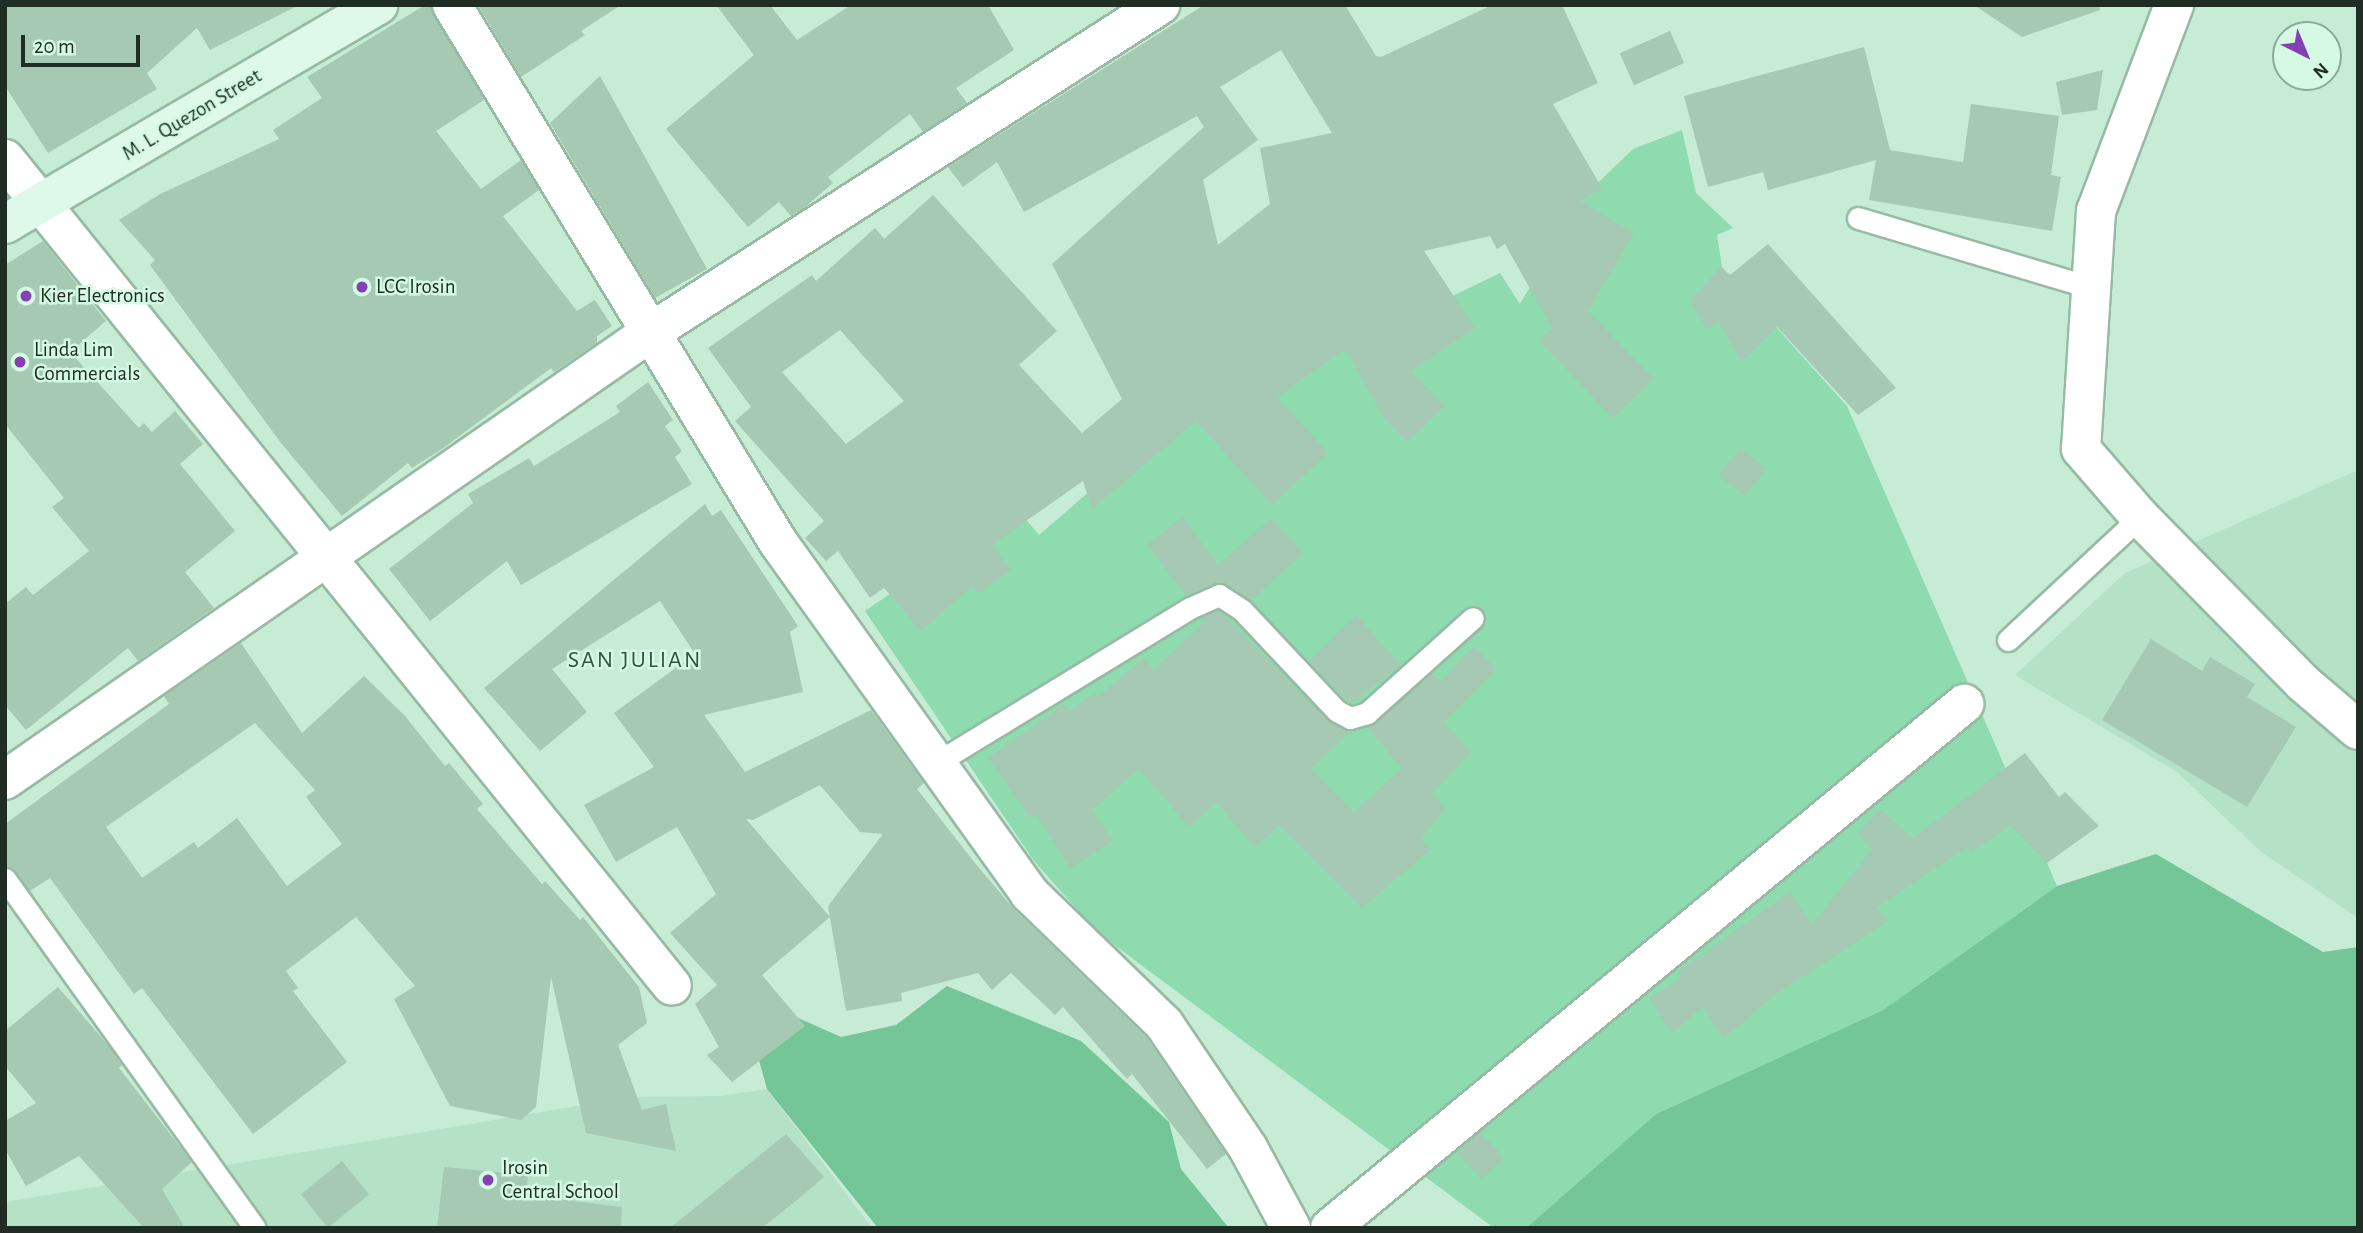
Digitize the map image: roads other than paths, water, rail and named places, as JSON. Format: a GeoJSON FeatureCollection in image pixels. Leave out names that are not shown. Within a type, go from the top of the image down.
{"type":"FeatureCollection","features":[{"type":"Feature","properties":{"kind":"main road","name":"M. L. Quezon Street"},"geometry":{"type":"LineString","coordinates":[[5,224],[378,5]]}},
{"type":"Feature","properties":{"kind":"street"},"geometry":{"type":"LineString","coordinates":[[452,5],[648,334],[778,542],[1030,893],[1164,1024],[1248,1148],[1291,1228]]}},
{"type":"Feature","properties":{"kind":"street"},"geometry":{"type":"LineString","coordinates":[[5,780],[648,334],[1160,5]]}},
{"type":"Feature","properties":{"kind":"street"},"geometry":{"type":"LineString","coordinates":[[2174,5],[2096,211],[2081,449],[2140,517],[2302,683],[2358,730]]}},
{"type":"Feature","properties":{"kind":"street"},"geometry":{"type":"LineString","coordinates":[[5,159],[672,986]]}},
{"type":"Feature","properties":{"kind":"street"},"geometry":{"type":"LineString","coordinates":[[1331,1228],[1964,704]]}},
{"type":"Feature","properties":{"kind":"lane"},"geometry":{"type":"LineString","coordinates":[[1858,218],[2090,287]]}},
{"type":"Feature","properties":{"kind":"lane"},"geometry":{"type":"LineString","coordinates":[[2008,640],[2140,517]]}},
{"type":"Feature","properties":{"kind":"lane"},"geometry":{"type":"LineString","coordinates":[[936,763],[1190,608],[1219,595],[1242,610],[1337,711],[1350,718],[1367,713],[1473,618]]}},
{"type":"Feature","properties":{"kind":"lane"},"geometry":{"type":"LineString","coordinates":[[5,879],[255,1228]]}},
{"type":"Feature","properties":{"kind":"place","name":"LCC Irosin"},"geometry":{"type":"Point","coordinates":[362,287]}},
{"type":"Feature","properties":{"kind":"place","name":"Kier Electronics"},"geometry":{"type":"Point","coordinates":[26,296]}},
{"type":"Feature","properties":{"kind":"place","name":"Linda Lim Commercials"},"geometry":{"type":"Point","coordinates":[20,362]}},
{"type":"Feature","properties":{"kind":"place","name":"Irosin Central School"},"geometry":{"type":"Point","coordinates":[488,1180]}},
{"type":"Feature","properties":{"kind":"district","name":"SAN JULIAN"},"geometry":{"type":"Point","coordinates":[635,661]}}]}
